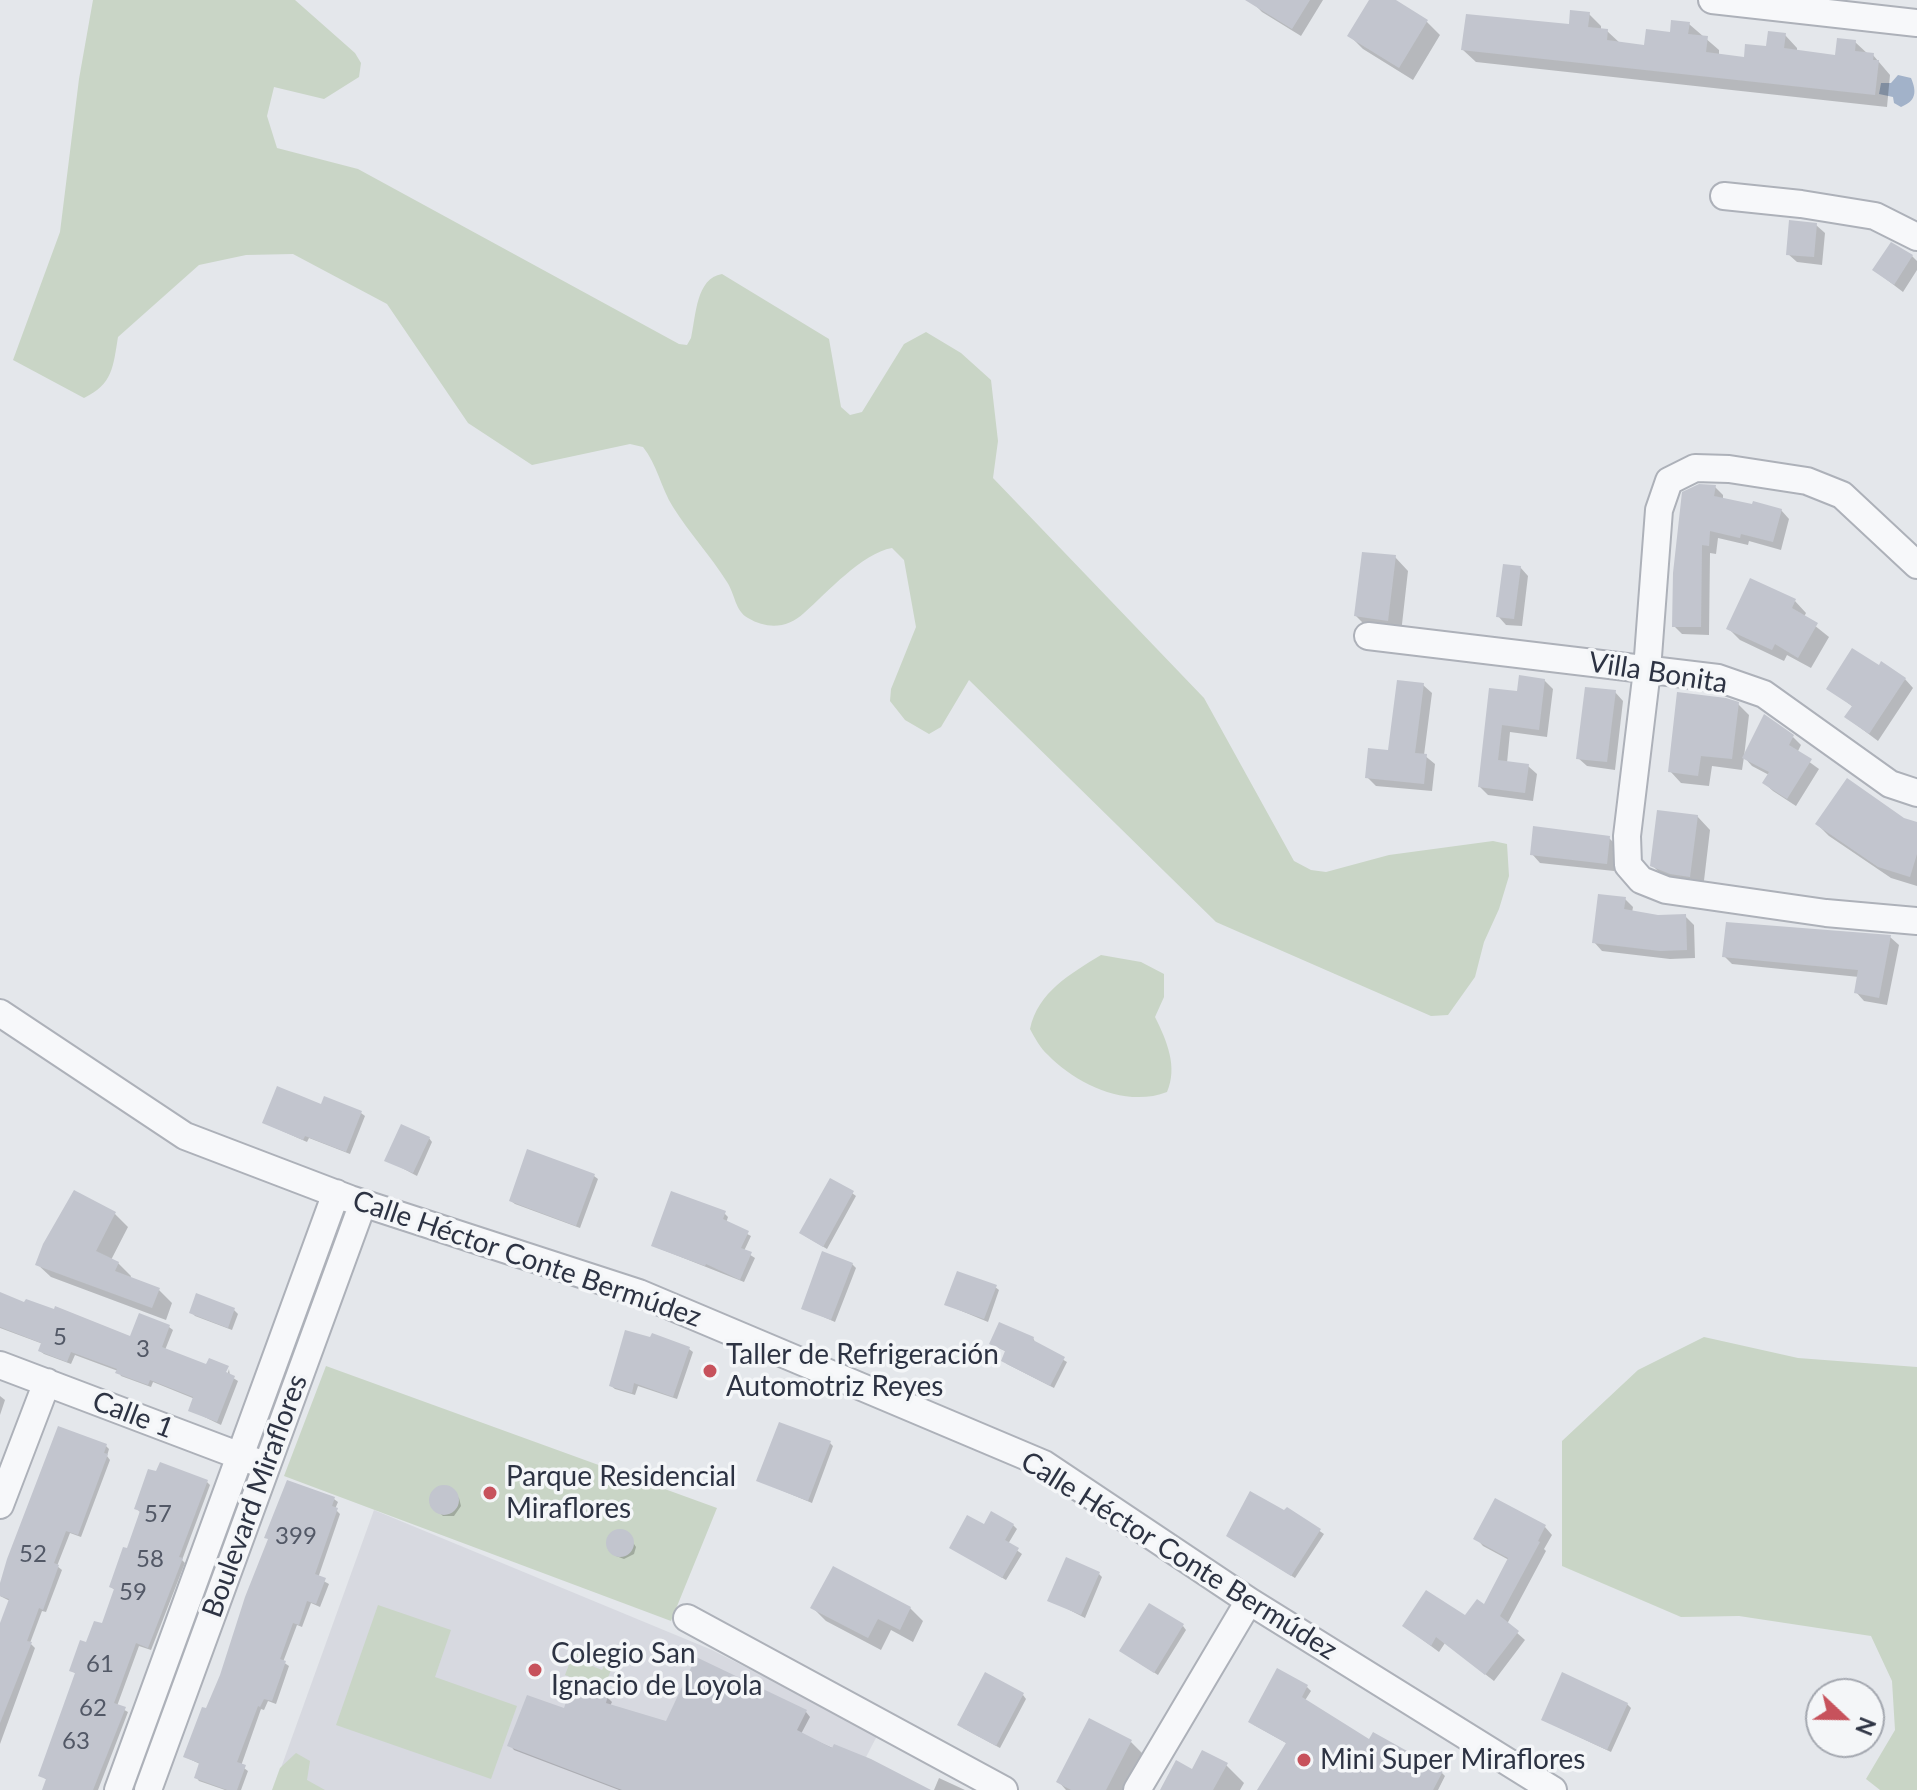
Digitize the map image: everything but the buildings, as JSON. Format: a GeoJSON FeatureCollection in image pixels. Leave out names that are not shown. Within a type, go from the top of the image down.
{"type":"FeatureCollection","features":[{"type":"Feature","properties":{"kind":"street"},"geometry":{"type":"LineString","coordinates":[[1712,0],[1917,23]]}},
{"type":"Feature","properties":{"kind":"street"},"geometry":{"type":"LineString","coordinates":[[1724,196],[1875,216],[1917,237]]}},
{"type":"Feature","properties":{"kind":"street"},"geometry":{"type":"LineString","coordinates":[[1917,565],[1842,495],[1807,481],[1729,469],[1695,468],[1669,481],[1659,510],[1647,670],[1627,836],[1628,865],[1641,880],[1666,890],[1826,913],[1917,921]]}},
{"type":"Feature","properties":{"kind":"street","name":"Villa Bonita"},"geometry":{"type":"LineString","coordinates":[[1368,636],[1718,678],[1764,694],[1890,784],[1917,793]]}},
{"type":"Feature","properties":{"kind":"street","name":"Calle Héctor Conte Bermúdez"},"geometry":{"type":"LineString","coordinates":[[0,1013],[185,1136],[363,1203],[639,1293],[1044,1464],[1249,1601],[1553,1790]]}},
{"type":"Feature","properties":{"kind":"street"},"geometry":{"type":"LineString","coordinates":[[118,1790],[336,1193]]}},
{"type":"Feature","properties":{"kind":"street","name":"Boulevard Miraflores"},"geometry":{"type":"LineString","coordinates":[[148,1790],[363,1203]]}},
{"type":"Feature","properties":{"kind":"street","name":"Calle 1"},"geometry":{"type":"LineString","coordinates":[[0,1365],[267,1466]]}},
{"type":"Feature","properties":{"kind":"street"},"geometry":{"type":"LineString","coordinates":[[0,1505],[47,1382]]}},
{"type":"Feature","properties":{"kind":"street"},"geometry":{"type":"LineString","coordinates":[[1137,1790],[1249,1601]]}},
{"type":"Feature","properties":{"kind":"street"},"geometry":{"type":"LineString","coordinates":[[687,1618],[1004,1790]]}},
{"type":"Feature","properties":{"kind":"shaded area","name":"Colegio San Ignacio de Loyola"},"geometry":{"type":"Polygon","coordinates":[[[374,1510],[712,1650],[878,1734],[849,1790],[273,1790],[374,1510]]]}},
{"type":"Feature","properties":{"kind":"green space"},"geometry":{"type":"Polygon","coordinates":[[[93,0],[295,0],[355,53],[361,63],[359,77],[324,99],[274,87],[267,116],[277,148],[358,169],[679,344],[687,345],[691,338],[702,290],[713,277],[722,274],[829,339],[841,407],[850,415],[862,412],[904,344],[926,332],[961,353],[991,380],[998,441],[993,478],[1204,698],[1294,861],[1311,870],[1326,872],[1389,855],[1493,841],[1507,844],[1509,876],[1499,909],[1484,942],[1475,977],[1448,1015],[1431,1016],[1216,922],[969,680],[941,727],[929,734],[905,720],[890,701],[891,689],[916,627],[904,560],[892,548],[857,565],[791,622],[770,626],[755,622],[740,611],[727,582],[673,507],[643,447],[630,444],[532,465],[468,423],[387,304],[293,254],[246,255],[199,265],[118,337],[110,374],[101,387],[84,398],[13,360],[60,232],[79,79],[93,0]]]}},
{"type":"Feature","properties":{"kind":"green space"},"geometry":{"type":"Polygon","coordinates":[[[1101,955],[1141,962],[1164,974],[1164,997],[1155,1017],[1171,1064],[1167,1092],[1135,1097],[1087,1084],[1059,1066],[1040,1046],[1030,1029],[1040,1004],[1048,994],[1067,977],[1101,955]]]}},
{"type":"Feature","properties":{"kind":"green space"},"geometry":{"type":"Polygon","coordinates":[[[1704,1337],[1798,1358],[1917,1367],[1917,1790],[1880,1790],[1866,1779],[1878,1758],[1885,1758],[1885,1747],[1895,1730],[1892,1681],[1871,1636],[1739,1616],[1681,1617],[1562,1566],[1562,1441],[1638,1370],[1704,1337]]]}},
{"type":"Feature","properties":{"kind":"green space"},"geometry":{"type":"Polygon","coordinates":[[[326,1366],[717,1508],[671,1621],[284,1476],[326,1366]]]}},
{"type":"Feature","properties":{"kind":"green space"},"geometry":{"type":"Polygon","coordinates":[[[378,1605],[451,1630],[435,1677],[517,1706],[491,1779],[336,1725],[378,1605]]]}},
{"type":"Feature","properties":{"kind":"green space"},"geometry":{"type":"Polygon","coordinates":[[[575,1649],[586,1654],[583,1662],[602,1670],[606,1662],[613,1665],[603,1690],[565,1675],[575,1649]]]}},
{"type":"Feature","properties":{"kind":"green space"},"geometry":{"type":"Polygon","coordinates":[[[296,1753],[310,1761],[307,1780],[325,1790],[272,1790],[280,1768],[296,1753]]]}},
{"type":"Feature","properties":{"kind":"water"},"geometry":{"type":"Polygon","coordinates":[[[1898,75],[1911,78],[1914,88],[1912,99],[1901,107],[1894,103],[1893,97],[1879,94],[1881,83],[1891,83],[1898,75]]]}},
{"type":"Feature","properties":{"kind":"place","name":"Taller de Refrigeración Automotriz Reyes"},"geometry":{"type":"Point","coordinates":[710,1371]}},
{"type":"Feature","properties":{"kind":"place","name":"Parque Residencial Miraflores"},"geometry":{"type":"Point","coordinates":[490,1493]}},
{"type":"Feature","properties":{"kind":"place","name":"Colegio San Ignacio de Loyola"},"geometry":{"type":"Point","coordinates":[535,1670]}},
{"type":"Feature","properties":{"kind":"place","name":"Mini Super Miraflores"},"geometry":{"type":"Point","coordinates":[1304,1760]}}]}
